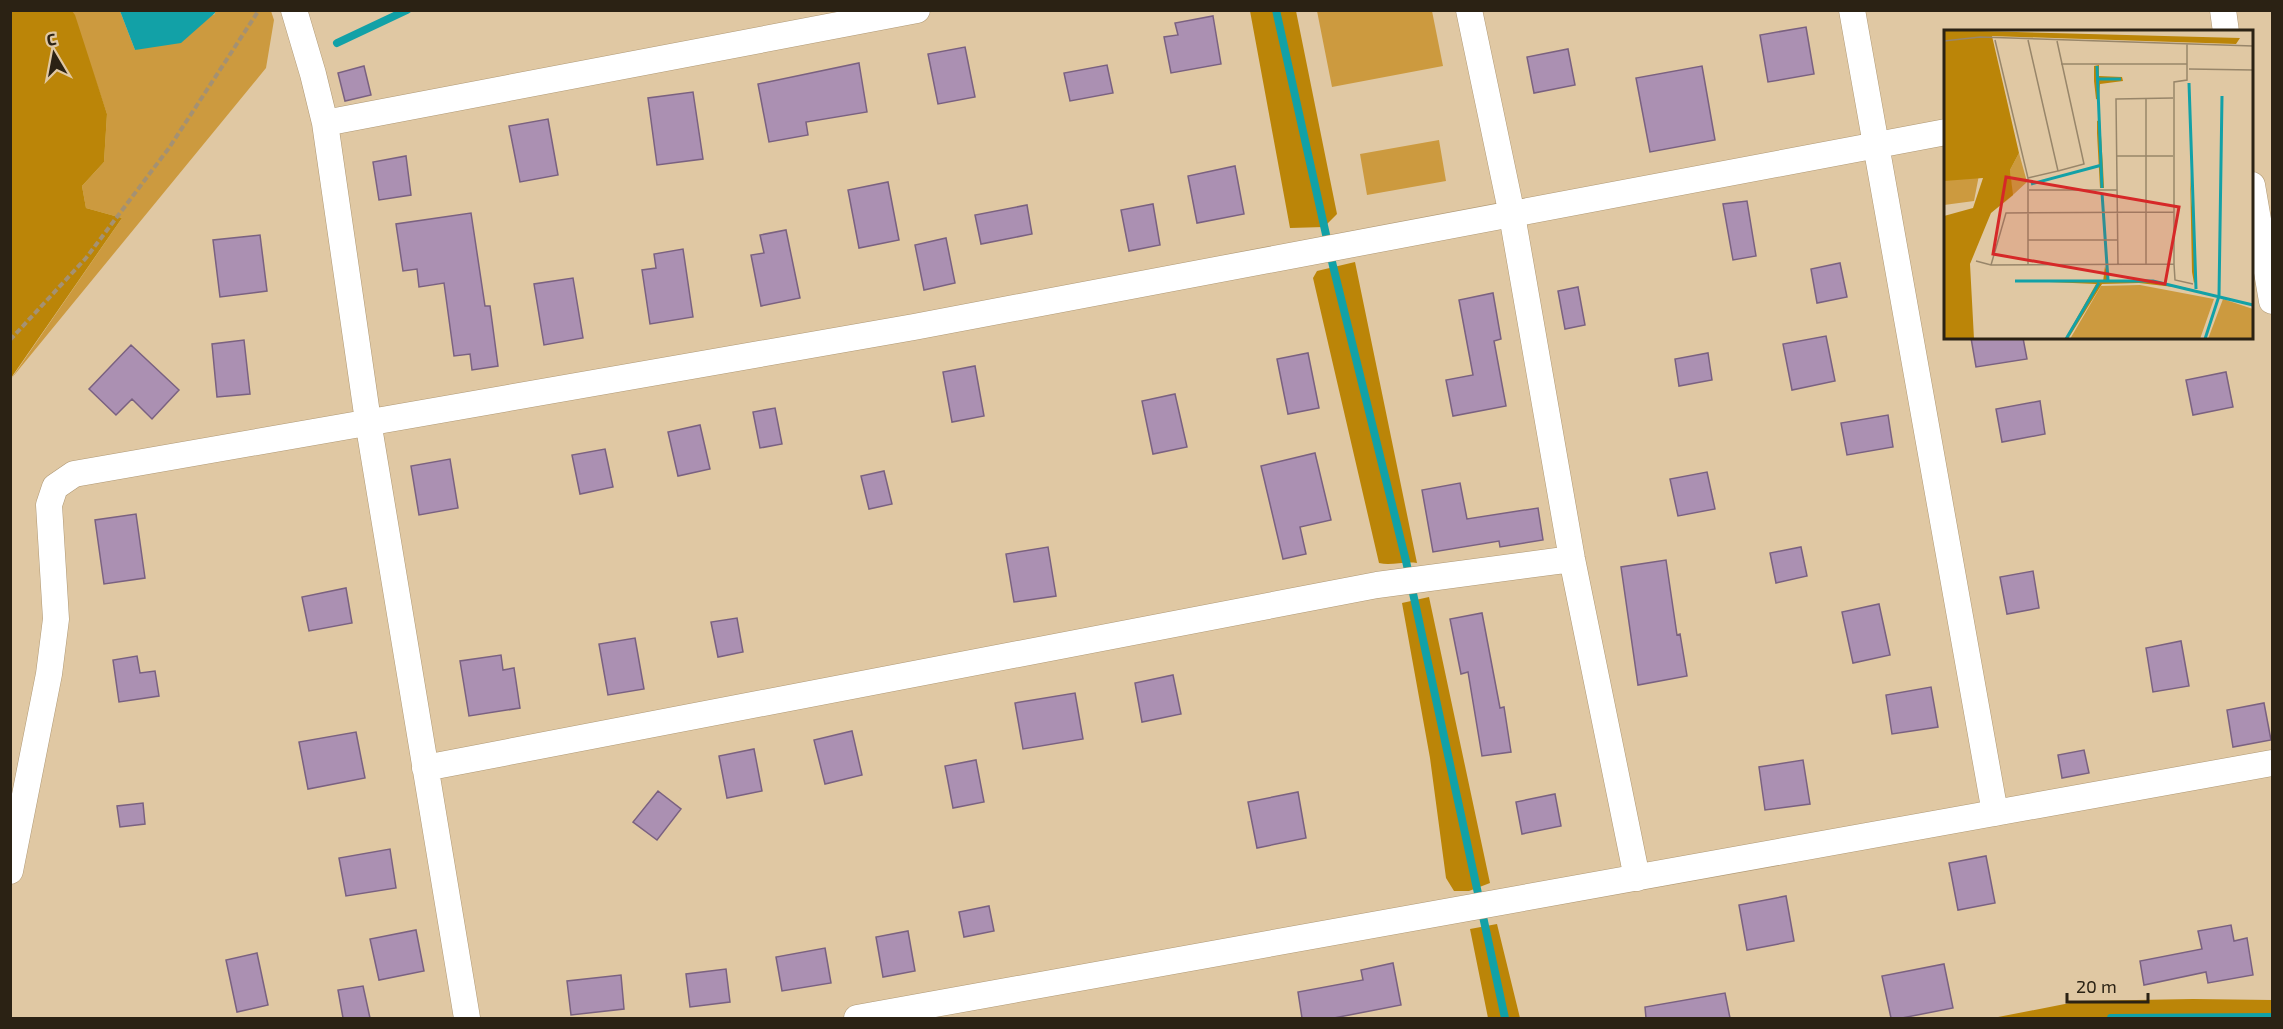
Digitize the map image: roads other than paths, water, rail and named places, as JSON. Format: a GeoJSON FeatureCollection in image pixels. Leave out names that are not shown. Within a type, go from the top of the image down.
{"type":"FeatureCollection","features":[{"type":"Feature","properties":{"kind":"street"},"geometry":{"type":"LineString","coordinates":[[294,10],[325,123],[368,422],[467,1018]]}},
{"type":"Feature","properties":{"kind":"street"},"geometry":{"type":"LineString","coordinates":[[325,123],[917,10]]}},
{"type":"Feature","properties":{"kind":"street"},"geometry":{"type":"LineString","coordinates":[[1469,10],[1512,215],[1572,559],[1637,878]]}},
{"type":"Feature","properties":{"kind":"street"},"geometry":{"type":"LineString","coordinates":[[1852,10],[1995,813]]}},
{"type":"Feature","properties":{"kind":"street"},"geometry":{"type":"LineString","coordinates":[[2223,10],[2226,30]]}},
{"type":"Feature","properties":{"kind":"street"},"geometry":{"type":"LineString","coordinates":[[10,871],[49,674],[56,619],[49,505],[55,487],[74,474],[902,329],[1944,132]]}},
{"type":"Feature","properties":{"kind":"street"},"geometry":{"type":"LineString","coordinates":[[2253,191],[2272,301]]}},
{"type":"Feature","properties":{"kind":"street"},"geometry":{"type":"LineString","coordinates":[[424,768],[1377,585],[1572,559]]}},
{"type":"Feature","properties":{"kind":"street"},"geometry":{"type":"LineString","coordinates":[[857,1018],[2272,763]]}},
{"type":"Feature","properties":{"kind":"water"},"geometry":{"type":"Polygon","coordinates":[[[215,10],[215,13],[181,43],[135,50],[120,11],[215,10]]]}},
{"type":"Feature","properties":{"kind":"waterway"},"geometry":{"type":"LineString","coordinates":[[337,43],[407,10]]}},
{"type":"Feature","properties":{"kind":"waterway"},"geometry":{"type":"LineString","coordinates":[[1276,10],[1333,266],[1406,561],[1505,1018]]}},
{"type":"Feature","properties":{"kind":"waterway"},"geometry":{"type":"LineString","coordinates":[[2111,1018],[2272,1017]]}}]}
